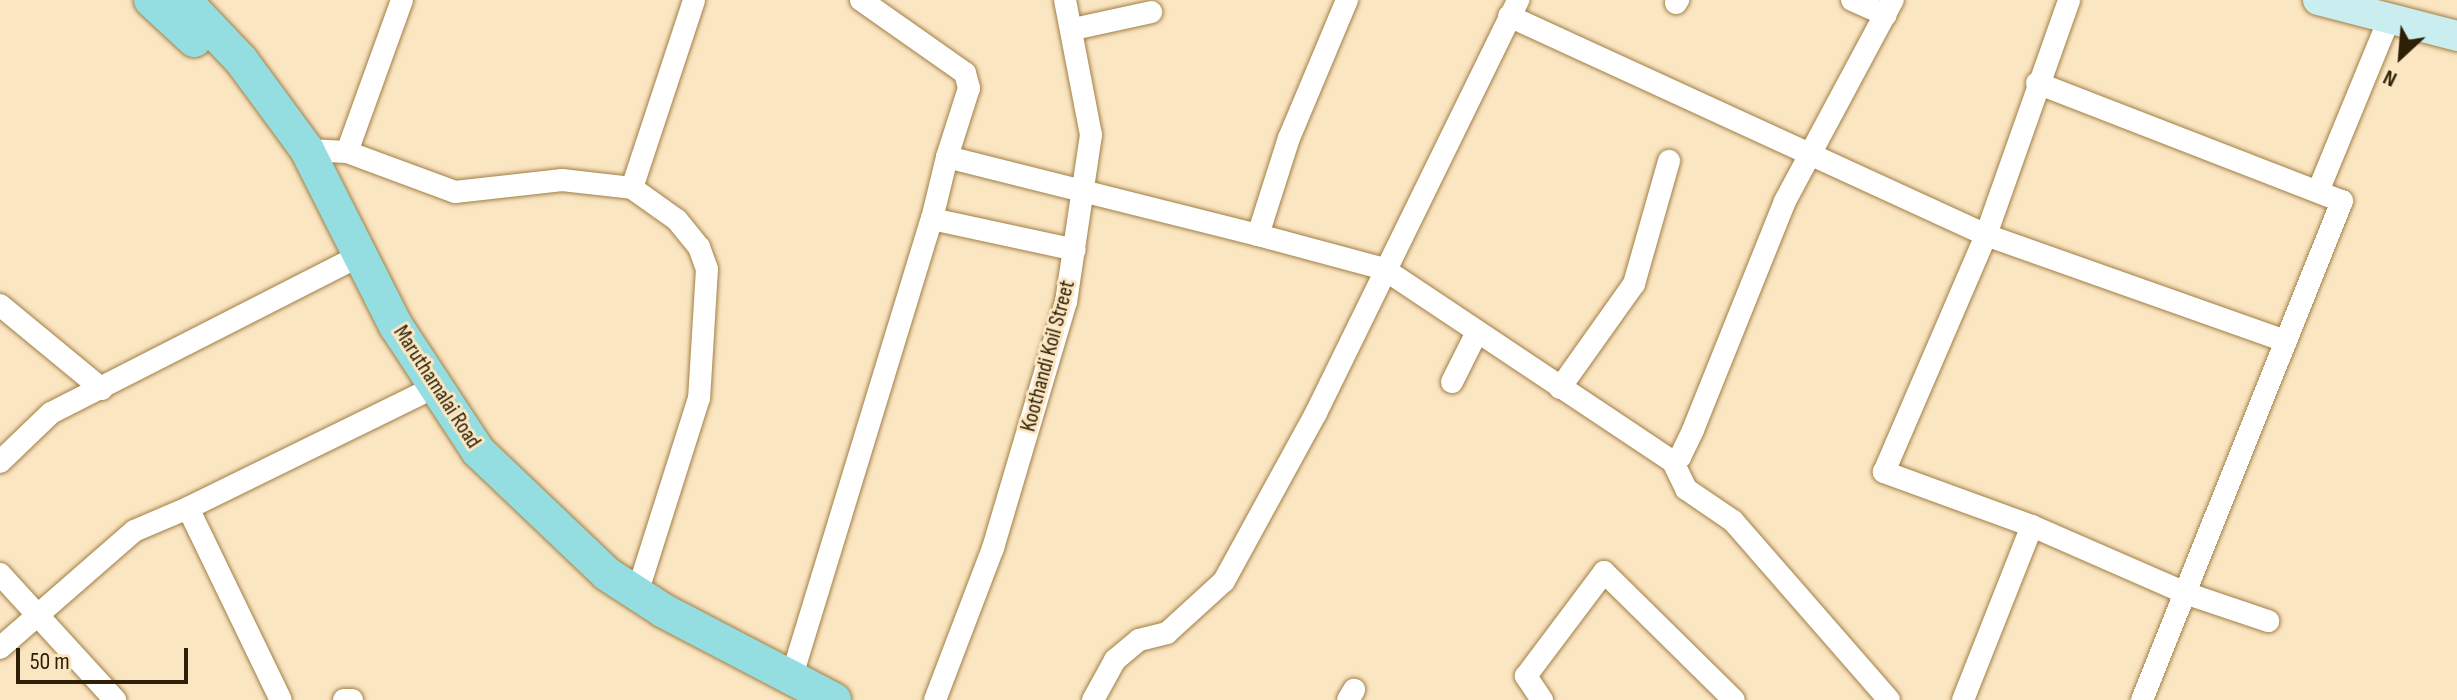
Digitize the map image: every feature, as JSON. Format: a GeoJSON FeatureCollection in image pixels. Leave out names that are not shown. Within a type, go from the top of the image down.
{"type":"FeatureCollection","features":[{"type":"Feature","properties":{"kind":"main road","name":"Maruthamalai Road"},"geometry":{"type":"LineString","coordinates":[[151,0],[250,100],[286,153],[349,261],[419,395],[473,468],[608,596],[790,689],[834,700]]}},
{"type":"Feature","properties":{"kind":"main road","name":"Maruthamalai Road"},"geometry":{"type":"LineString","coordinates":[[184,0],[241,60],[307,150],[349,261],[439,399],[478,451],[529,505],[637,594],[790,689]]}},
{"type":"Feature","properties":{"kind":"main road"},"geometry":{"type":"LineString","coordinates":[[2324,1],[2457,36]]}},
{"type":"Feature","properties":{"kind":"street"},"geometry":{"type":"LineString","coordinates":[[347,152],[402,0]]}},
{"type":"Feature","properties":{"kind":"street"},"geometry":{"type":"LineString","coordinates":[[632,188],[694,0]]}},
{"type":"Feature","properties":{"kind":"street"},"geometry":{"type":"LineString","coordinates":[[790,689],[969,88],[965,73],[861,0]]}},
{"type":"Feature","properties":{"kind":"street","name":"Koothandi Koil Street"},"geometry":{"type":"LineString","coordinates":[[935,700],[993,548],[1066,302],[1086,191],[1091,135],[1074,29],[1065,0]]}},
{"type":"Feature","properties":{"kind":"street"},"geometry":{"type":"LineString","coordinates":[[1258,235],[1289,138],[1347,0]]}},
{"type":"Feature","properties":{"kind":"street"},"geometry":{"type":"LineString","coordinates":[[1673,462],[1693,430],[1785,201],[1890,7],[1852,0]]}},
{"type":"Feature","properties":{"kind":"street"},"geometry":{"type":"LineString","coordinates":[[2069,0],[2037,83],[1986,235],[1884,472],[2032,526],[2185,593],[2268,621]]}},
{"type":"Feature","properties":{"kind":"street"},"geometry":{"type":"LineString","coordinates":[[1093,700],[1115,660],[1139,640],[1167,633],[1224,581],[1316,413],[1514,8],[1811,155],[1986,235],[2286,341]]}},
{"type":"Feature","properties":{"kind":"street"},"geometry":{"type":"LineString","coordinates":[[1074,29],[1151,12]]}},
{"type":"Feature","properties":{"kind":"street"},"geometry":{"type":"LineString","coordinates":[[2319,189],[2389,19]]}},
{"type":"Feature","properties":{"kind":"street"},"geometry":{"type":"LineString","coordinates":[[2037,83],[2319,189],[2342,201],[2142,700]]}},
{"type":"Feature","properties":{"kind":"street"},"geometry":{"type":"LineString","coordinates":[[307,150],[347,152],[455,192],[562,180],[632,188],[677,220],[699,247],[707,269],[699,398],[637,594]]}},
{"type":"Feature","properties":{"kind":"street"},"geometry":{"type":"LineString","coordinates":[[947,157],[1384,269],[1673,462],[1686,489],[1733,521],[1889,700]]}},
{"type":"Feature","properties":{"kind":"street"},"geometry":{"type":"LineString","coordinates":[[1560,388],[1634,284],[1669,161]]}},
{"type":"Feature","properties":{"kind":"street"},"geometry":{"type":"LineString","coordinates":[[932,219],[1075,250]]}},
{"type":"Feature","properties":{"kind":"street"},"geometry":{"type":"LineString","coordinates":[[0,462],[51,413],[349,261]]}},
{"type":"Feature","properties":{"kind":"street"},"geometry":{"type":"LineString","coordinates":[[0,305],[102,389]]}},
{"type":"Feature","properties":{"kind":"street"},"geometry":{"type":"LineString","coordinates":[[1452,382],[1477,332]]}},
{"type":"Feature","properties":{"kind":"street"},"geometry":{"type":"LineString","coordinates":[[0,648],[35,611],[134,531],[188,508],[419,395]]}},
{"type":"Feature","properties":{"kind":"street"},"geometry":{"type":"LineString","coordinates":[[188,508],[281,700]]}},
{"type":"Feature","properties":{"kind":"street"},"geometry":{"type":"LineString","coordinates":[[1963,700],[2032,526]]}},
{"type":"Feature","properties":{"kind":"street"},"geometry":{"type":"LineString","coordinates":[[1542,700],[1526,676],[1604,572],[1734,700]]}},
{"type":"Feature","properties":{"kind":"street"},"geometry":{"type":"LineString","coordinates":[[0,574],[115,700]]}},
{"type":"Feature","properties":{"kind":"street"},"geometry":{"type":"LineString","coordinates":[[344,700],[352,700]]}}]}
